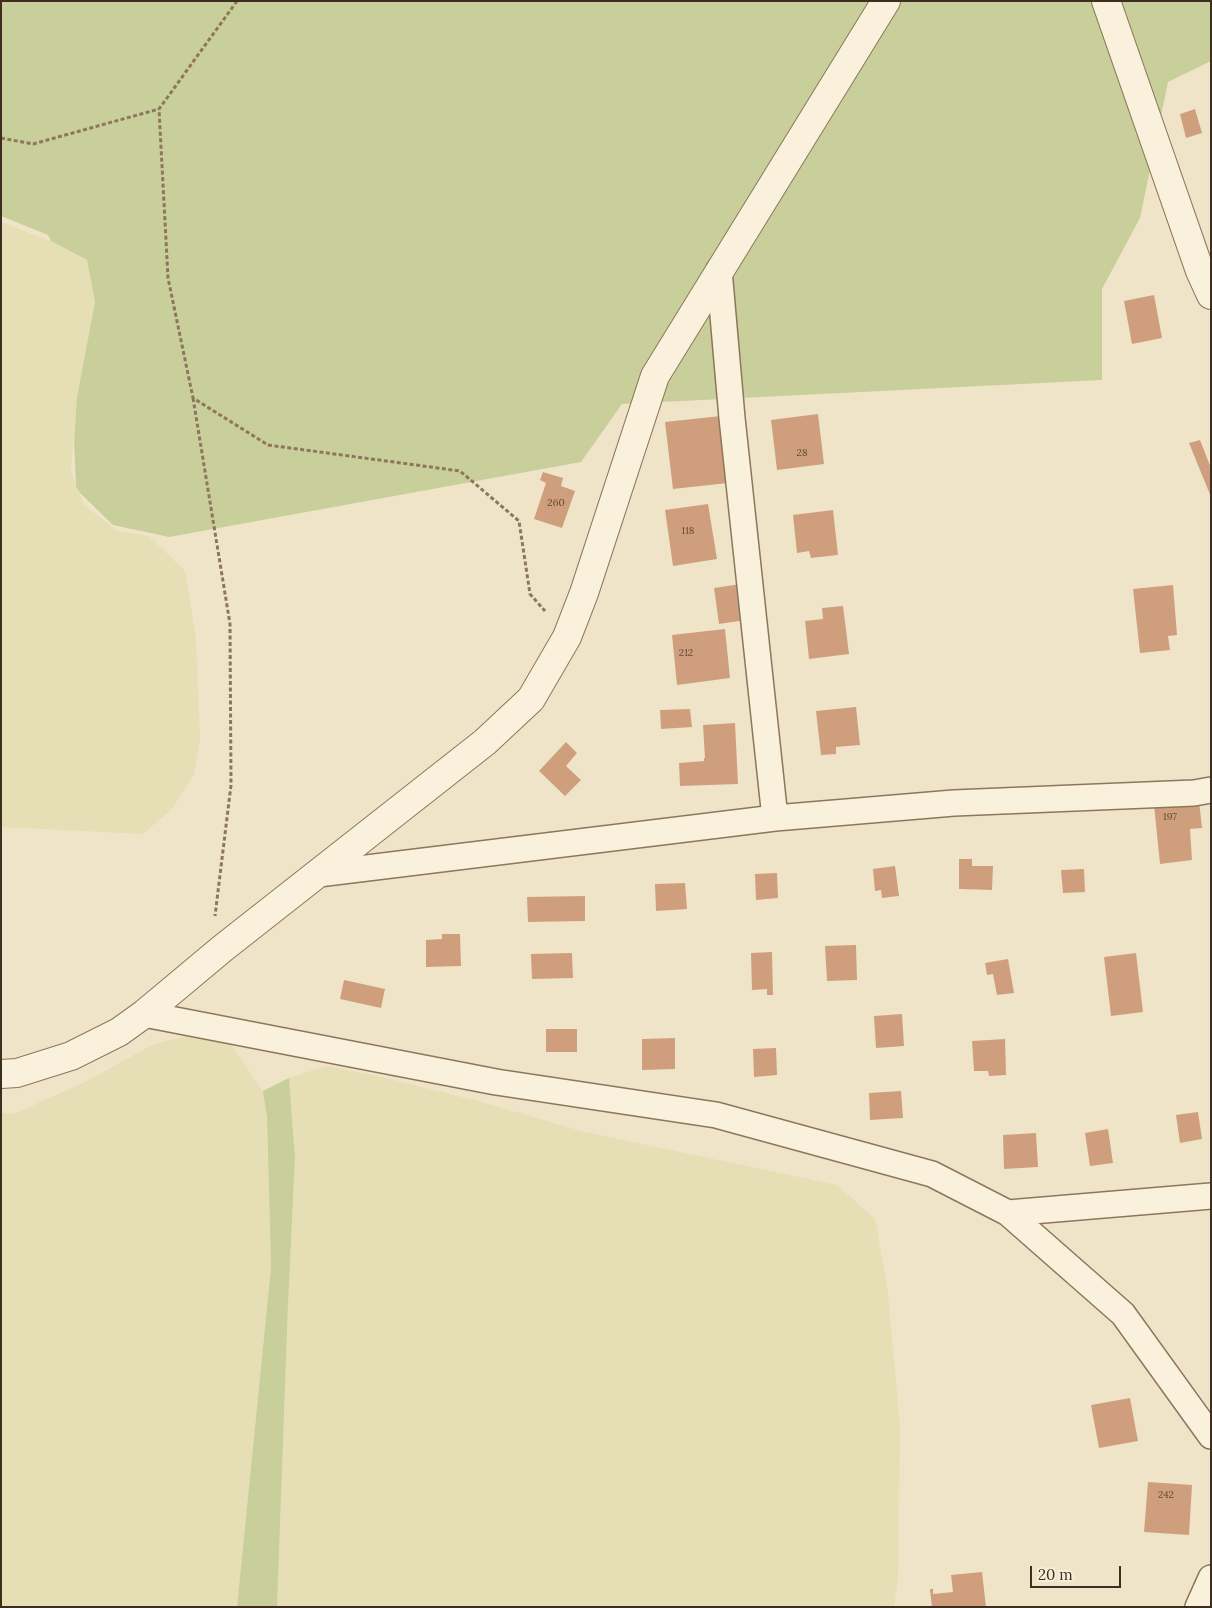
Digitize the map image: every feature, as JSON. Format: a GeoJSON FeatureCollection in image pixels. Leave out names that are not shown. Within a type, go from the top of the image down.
{"type":"FeatureCollection","features":[{"type":"Feature","properties":{"kind":"street"},"geometry":{"type":"LineString","coordinates":[[1,1074],[17,1073],[71,1056],[119,1032],[485,742],[531,699],[567,637],[584,593],[655,376],[886,1]]}},
{"type":"Feature","properties":{"kind":"street"},"geometry":{"type":"LineString","coordinates":[[1106,1],[1207,278]]}},
{"type":"Feature","properties":{"kind":"street"},"geometry":{"type":"LineString","coordinates":[[719,270],[732,418],[775,818]]}},
{"type":"Feature","properties":{"kind":"street"},"geometry":{"type":"LineString","coordinates":[[318,874],[775,818],[954,803],[1185,793],[1211,790]]}},
{"type":"Feature","properties":{"kind":"street"},"geometry":{"type":"LineString","coordinates":[[144,1014],[496,1082],[716,1115],[932,1174],[1008,1213],[1123,1314],[1211,1436]]}},
{"type":"Feature","properties":{"kind":"street"},"geometry":{"type":"LineString","coordinates":[[1008,1213],[1211,1196]]}},
{"type":"Feature","properties":{"kind":"street"},"geometry":{"type":"LineString","coordinates":[[1198,1607],[1211,1578]]}},
{"type":"Feature","properties":{"kind":"path"},"geometry":{"type":"LineString","coordinates":[[1,138],[33,144],[159,109],[237,1]]}},
{"type":"Feature","properties":{"kind":"path"},"geometry":{"type":"LineString","coordinates":[[159,109],[168,278],[193,398],[230,624],[231,785],[214,923],[223,948]]}},
{"type":"Feature","properties":{"kind":"path"},"geometry":{"type":"LineString","coordinates":[[193,398],[268,445],[460,471],[519,521],[530,594],[567,637]]}},
{"type":"Feature","properties":{"kind":"shaded area"},"geometry":{"type":"Polygon","coordinates":[[[1,222],[56,243],[87,260],[95,302],[77,397],[71,472],[84,505],[118,531],[149,536],[185,571],[196,638],[200,739],[194,774],[172,809],[143,834],[1,827],[1,222]]]}},
{"type":"Feature","properties":{"kind":"shaded area"},"geometry":{"type":"Polygon","coordinates":[[[192,1035],[231,1044],[266,1096],[271,1267],[237,1607],[1,1607],[1,1113],[14,1114],[87,1081],[154,1044],[192,1035]]]}},
{"type":"Feature","properties":{"kind":"shaded area"},"geometry":{"type":"Polygon","coordinates":[[[326,1066],[386,1078],[478,1101],[585,1132],[837,1185],[875,1219],[887,1284],[900,1427],[898,1579],[894,1607],[277,1607],[295,1158],[289,1078],[326,1066]]]}},
{"type":"Feature","properties":{"kind":"green space"},"geometry":{"type":"Polygon","coordinates":[[[1,1],[1211,1],[1211,61],[1168,82],[1140,218],[1102,289],[1102,380],[622,404],[581,462],[169,537],[113,525],[79,492],[76,486],[74,441],[77,397],[95,302],[87,260],[51,241],[48,235],[1,216],[1,1]]]}},
{"type":"Feature","properties":{"kind":"green space"},"geometry":{"type":"Polygon","coordinates":[[[289,1078],[295,1158],[277,1607],[237,1607],[271,1267],[267,1117],[263,1091],[289,1078]]]}},
{"type":"Feature","properties":{"kind":"building"},"geometry":{"type":"Polygon","coordinates":[[[1195,109],[1202,133],[1186,138],[1180,114],[1195,109]]]}},
{"type":"Feature","properties":{"kind":"building"},"geometry":{"type":"Polygon","coordinates":[[[1154,295],[1162,338],[1132,344],[1124,301],[1154,295]]]}},
{"type":"Feature","properties":{"kind":"building"},"geometry":{"type":"Polygon","coordinates":[[[818,414],[824,464],[777,470],[771,420],[818,414]]]}},
{"type":"Feature","properties":{"kind":"building"},"geometry":{"type":"Polygon","coordinates":[[[721,416],[728,483],[673,489],[665,422],[721,416]]]}},
{"type":"Feature","properties":{"kind":"building"},"geometry":{"type":"Polygon","coordinates":[[[1200,440],[1211,468],[1211,497],[1189,443],[1200,440]]]}},
{"type":"Feature","properties":{"kind":"building"},"geometry":{"type":"Polygon","coordinates":[[[543,472],[563,478],[561,486],[575,491],[562,528],[534,519],[546,483],[540,480],[543,472]]]}},
{"type":"Feature","properties":{"kind":"building"},"geometry":{"type":"Polygon","coordinates":[[[708,504],[717,559],[673,566],[665,510],[708,504]]]}},
{"type":"Feature","properties":{"kind":"building"},"geometry":{"type":"Polygon","coordinates":[[[833,510],[838,555],[811,558],[809,551],[797,553],[793,515],[833,510]]]}},
{"type":"Feature","properties":{"kind":"building"},"geometry":{"type":"Polygon","coordinates":[[[741,584],[746,620],[719,624],[714,588],[741,584]]]}},
{"type":"Feature","properties":{"kind":"building"},"geometry":{"type":"Polygon","coordinates":[[[1173,585],[1177,635],[1168,636],[1170,650],[1140,653],[1133,589],[1173,585]]]}},
{"type":"Feature","properties":{"kind":"building"},"geometry":{"type":"Polygon","coordinates":[[[843,606],[849,654],[809,659],[805,621],[823,619],[822,608],[843,606]]]}},
{"type":"Feature","properties":{"kind":"building"},"geometry":{"type":"Polygon","coordinates":[[[725,629],[730,678],[677,685],[672,635],[725,629]]]}},
{"type":"Feature","properties":{"kind":"building"},"geometry":{"type":"Polygon","coordinates":[[[856,707],[860,745],[836,747],[836,754],[821,755],[816,711],[856,707]]]}},
{"type":"Feature","properties":{"kind":"building"},"geometry":{"type":"Polygon","coordinates":[[[690,709],[692,727],[661,729],[660,710],[690,709]]]}},
{"type":"Feature","properties":{"kind":"building"},"geometry":{"type":"Polygon","coordinates":[[[735,723],[738,784],[680,786],[679,763],[704,761],[703,725],[735,723]]]}},
{"type":"Feature","properties":{"kind":"building"},"geometry":{"type":"Polygon","coordinates":[[[566,742],[577,753],[566,766],[581,780],[565,796],[539,771],[566,742]]]}},
{"type":"Feature","properties":{"kind":"building"},"geometry":{"type":"Polygon","coordinates":[[[1199,801],[1202,828],[1190,829],[1192,860],[1160,864],[1154,805],[1199,801]]]}},
{"type":"Feature","properties":{"kind":"building"},"geometry":{"type":"Polygon","coordinates":[[[959,859],[972,859],[972,866],[993,866],[992,890],[959,889],[959,859]]]}},
{"type":"Feature","properties":{"kind":"building"},"geometry":{"type":"Polygon","coordinates":[[[895,866],[899,896],[882,898],[881,890],[875,891],[873,869],[895,866]]]}},
{"type":"Feature","properties":{"kind":"building"},"geometry":{"type":"Polygon","coordinates":[[[1084,869],[1085,892],[1063,893],[1061,870],[1084,869]]]}},
{"type":"Feature","properties":{"kind":"building"},"geometry":{"type":"Polygon","coordinates":[[[777,873],[778,898],[756,900],[755,874],[777,873]]]}},
{"type":"Feature","properties":{"kind":"building"},"geometry":{"type":"Polygon","coordinates":[[[685,883],[687,909],[656,911],[655,884],[685,883]]]}},
{"type":"Feature","properties":{"kind":"building"},"geometry":{"type":"Polygon","coordinates":[[[585,896],[585,921],[528,922],[527,897],[585,896]]]}},
{"type":"Feature","properties":{"kind":"building"},"geometry":{"type":"Polygon","coordinates":[[[442,934],[460,934],[461,966],[426,967],[426,940],[442,939],[442,934]]]}},
{"type":"Feature","properties":{"kind":"building"},"geometry":{"type":"Polygon","coordinates":[[[856,945],[857,980],[827,981],[825,946],[856,945]]]}},
{"type":"Feature","properties":{"kind":"building"},"geometry":{"type":"Polygon","coordinates":[[[772,952],[773,995],[767,995],[767,989],[752,990],[751,953],[772,952]]]}},
{"type":"Feature","properties":{"kind":"building"},"geometry":{"type":"Polygon","coordinates":[[[572,953],[573,978],[532,979],[531,954],[572,953]]]}},
{"type":"Feature","properties":{"kind":"building"},"geometry":{"type":"Polygon","coordinates":[[[1136,953],[1143,1012],[1111,1016],[1104,957],[1136,953]]]}},
{"type":"Feature","properties":{"kind":"building"},"geometry":{"type":"Polygon","coordinates":[[[1008,959],[1014,993],[997,995],[993,974],[987,975],[985,963],[1008,959]]]}},
{"type":"Feature","properties":{"kind":"building"},"geometry":{"type":"Polygon","coordinates":[[[344,980],[385,989],[381,1008],[340,999],[344,980]]]}},
{"type":"Feature","properties":{"kind":"building"},"geometry":{"type":"Polygon","coordinates":[[[902,1014],[904,1046],[876,1048],[874,1016],[902,1014]]]}},
{"type":"Feature","properties":{"kind":"building"},"geometry":{"type":"Polygon","coordinates":[[[546,1029],[577,1029],[577,1052],[546,1052],[546,1029]]]}},
{"type":"Feature","properties":{"kind":"building"},"geometry":{"type":"Polygon","coordinates":[[[675,1038],[675,1069],[642,1070],[642,1039],[675,1038]]]}},
{"type":"Feature","properties":{"kind":"building"},"geometry":{"type":"Polygon","coordinates":[[[1005,1039],[1006,1075],[989,1076],[988,1071],[974,1071],[972,1041],[1005,1039]]]}},
{"type":"Feature","properties":{"kind":"building"},"geometry":{"type":"Polygon","coordinates":[[[776,1048],[777,1075],[754,1077],[753,1049],[776,1048]]]}},
{"type":"Feature","properties":{"kind":"building"},"geometry":{"type":"Polygon","coordinates":[[[901,1091],[903,1118],[870,1120],[869,1093],[901,1091]]]}},
{"type":"Feature","properties":{"kind":"building"},"geometry":{"type":"Polygon","coordinates":[[[1198,1112],[1202,1139],[1180,1143],[1176,1115],[1198,1112]]]}},
{"type":"Feature","properties":{"kind":"building"},"geometry":{"type":"Polygon","coordinates":[[[1108,1129],[1113,1163],[1090,1166],[1085,1133],[1108,1129]]]}},
{"type":"Feature","properties":{"kind":"building"},"geometry":{"type":"Polygon","coordinates":[[[1036,1133],[1038,1167],[1004,1169],[1003,1135],[1036,1133]]]}},
{"type":"Feature","properties":{"kind":"building"},"geometry":{"type":"Polygon","coordinates":[[[1130,1398],[1138,1441],[1099,1448],[1091,1405],[1130,1398]]]}},
{"type":"Feature","properties":{"kind":"building"},"geometry":{"type":"Polygon","coordinates":[[[1148,1482],[1192,1485],[1189,1535],[1144,1532],[1148,1482]]]}},
{"type":"Feature","properties":{"kind":"building"},"geometry":{"type":"Polygon","coordinates":[[[982,1572],[986,1607],[932,1607],[930,1589],[933,1589],[933,1594],[953,1592],[951,1575],[982,1572]]]}}]}
